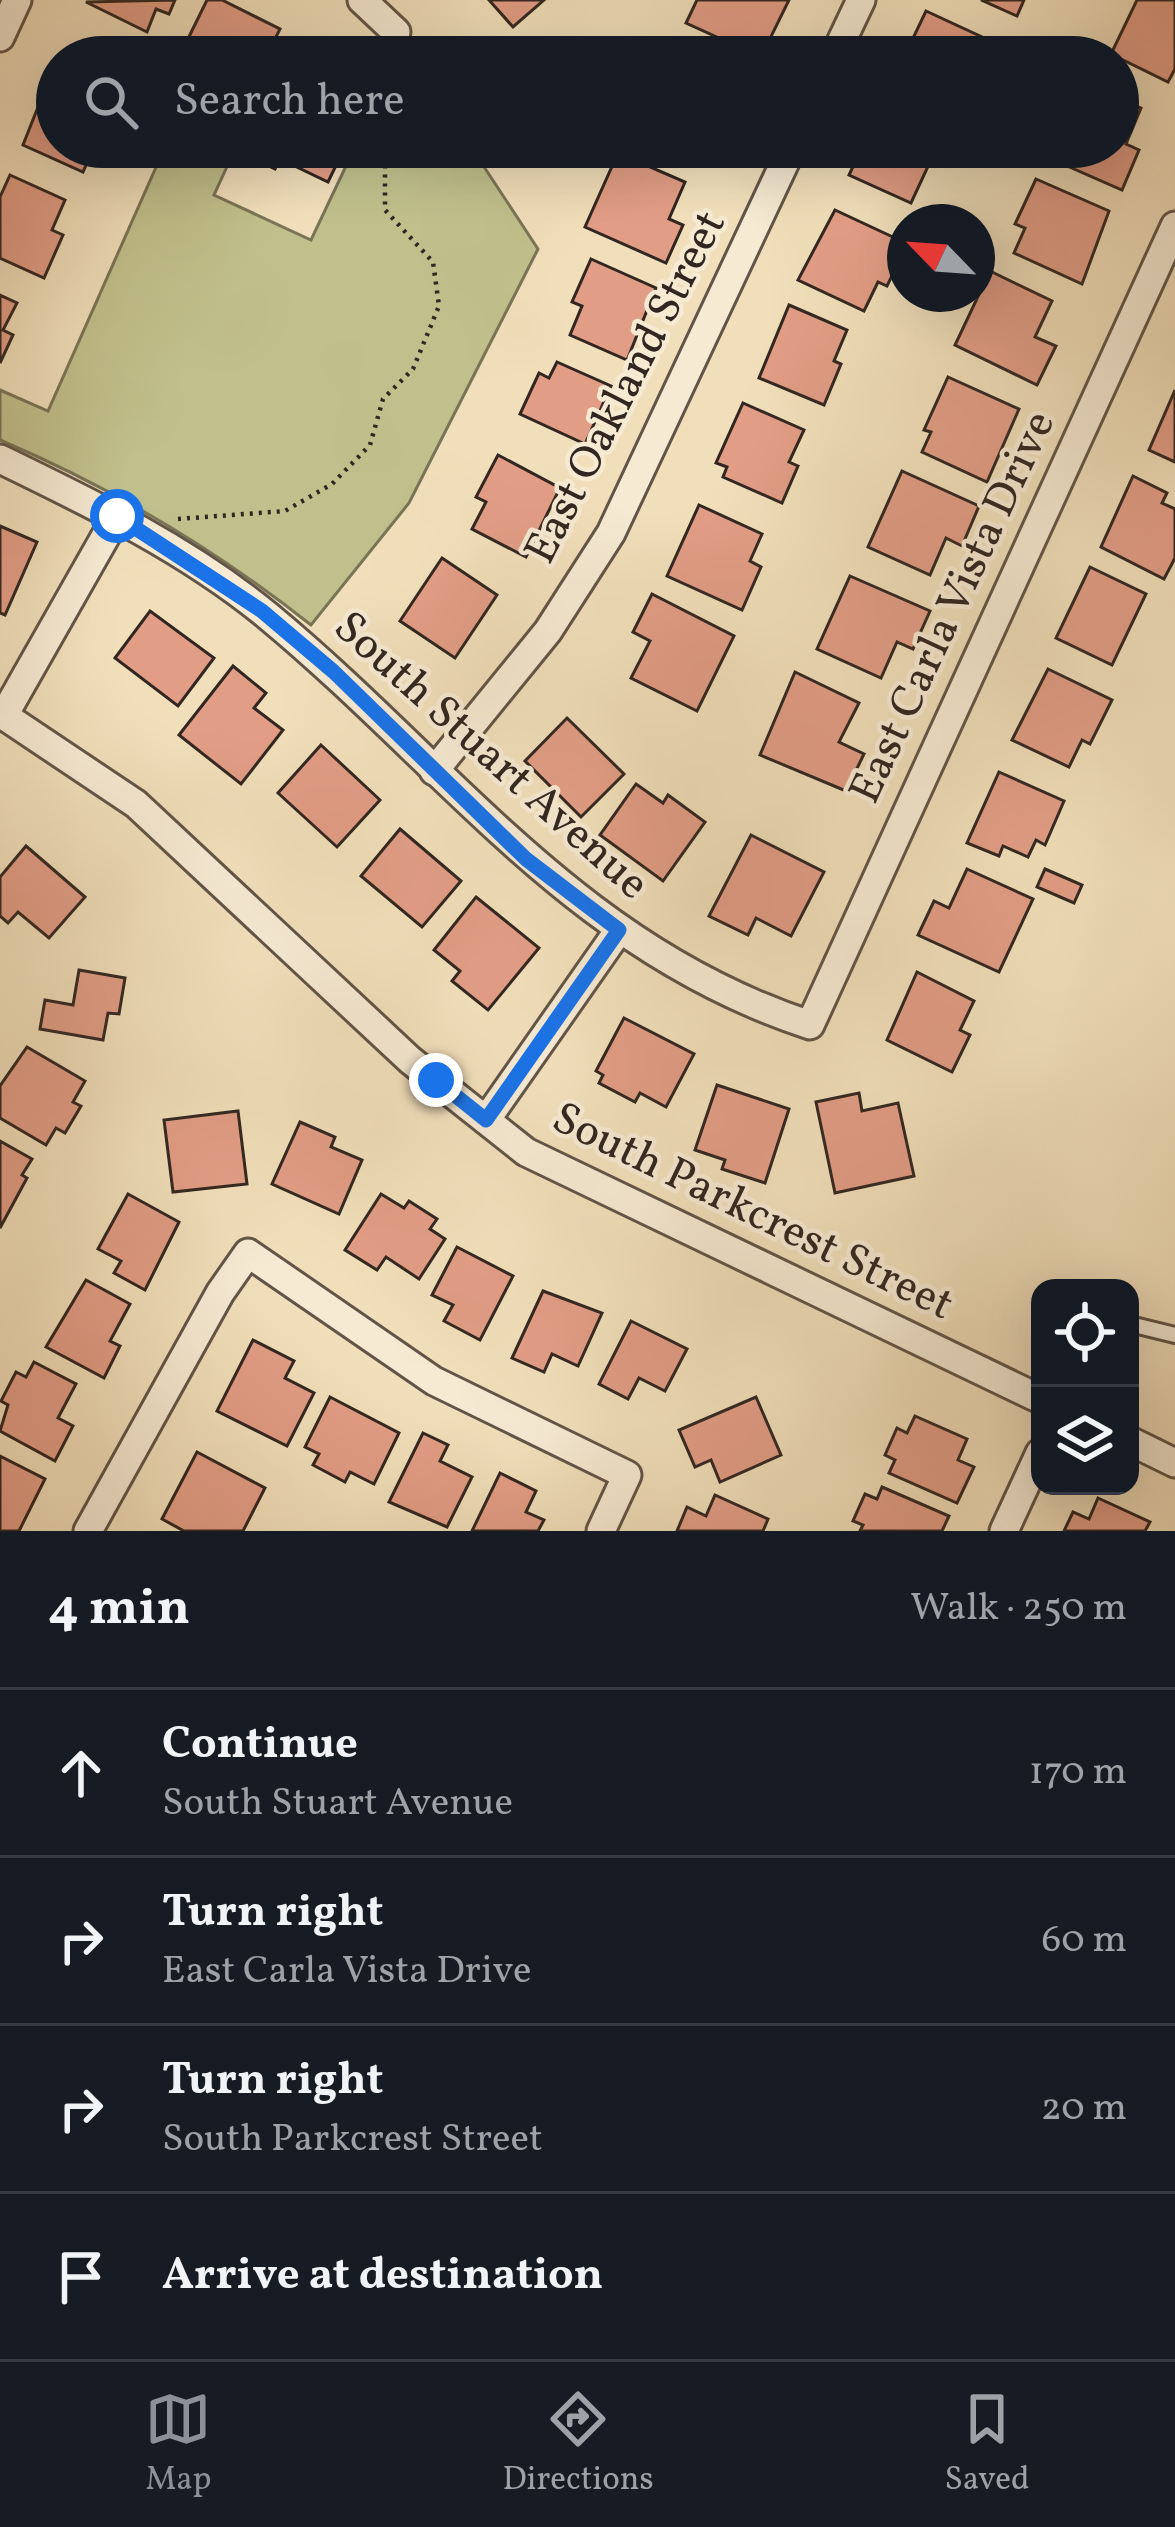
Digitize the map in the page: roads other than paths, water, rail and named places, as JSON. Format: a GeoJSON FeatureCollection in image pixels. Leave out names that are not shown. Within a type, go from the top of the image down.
{"type":"FeatureCollection","features":[{"type":"Feature","properties":{"kind":"street"},"geometry":{"type":"LineString","coordinates":[[0,37],[17,0]]}},
{"type":"Feature","properties":{"kind":"street"},"geometry":{"type":"LineString","coordinates":[[362,0],[395,32]]}},
{"type":"Feature","properties":{"kind":"street"},"geometry":{"type":"LineString","coordinates":[[844,36],[861,0]]}},
{"type":"Feature","properties":{"kind":"street","name":"East Oakland Street"},"geometry":{"type":"LineString","coordinates":[[434,771],[548,631],[611,532],[782,168]]}},
{"type":"Feature","properties":{"kind":"street","name":"East Carla Vista Drive"},"geometry":{"type":"LineString","coordinates":[[810,1024],[1175,226]]}},
{"type":"Feature","properties":{"kind":"street","name":"South Stuart Avenue"},"geometry":{"type":"LineString","coordinates":[[0,459],[117,516],[262,611],[334,672],[526,859],[659,959],[747,1004],[810,1024]]}},
{"type":"Feature","properties":{"kind":"street"},"geometry":{"type":"LineString","coordinates":[[2,714],[117,516]]}},
{"type":"Feature","properties":{"kind":"street","name":"South Parkcrest Street"},"geometry":{"type":"LineString","coordinates":[[2,714],[136,804],[410,1060],[526,1153],[1031,1395]]}},
{"type":"Feature","properties":{"kind":"street"},"geometry":{"type":"LineString","coordinates":[[486,1120],[619,930]]}},
{"type":"Feature","properties":{"kind":"street"},"geometry":{"type":"LineString","coordinates":[[88,1531],[220,1293],[248,1253],[434,1381],[627,1475],[601,1531]]}},
{"type":"Feature","properties":{"kind":"street"},"geometry":{"type":"LineString","coordinates":[[1139,1446],[1175,1463]]}},
{"type":"Feature","properties":{"kind":"street"},"geometry":{"type":"LineString","coordinates":[[1004,1531],[1031,1472]]}},
{"type":"Feature","properties":{"kind":"lane"},"geometry":{"type":"LineString","coordinates":[[1139,1326],[1175,1335]]}}]}
